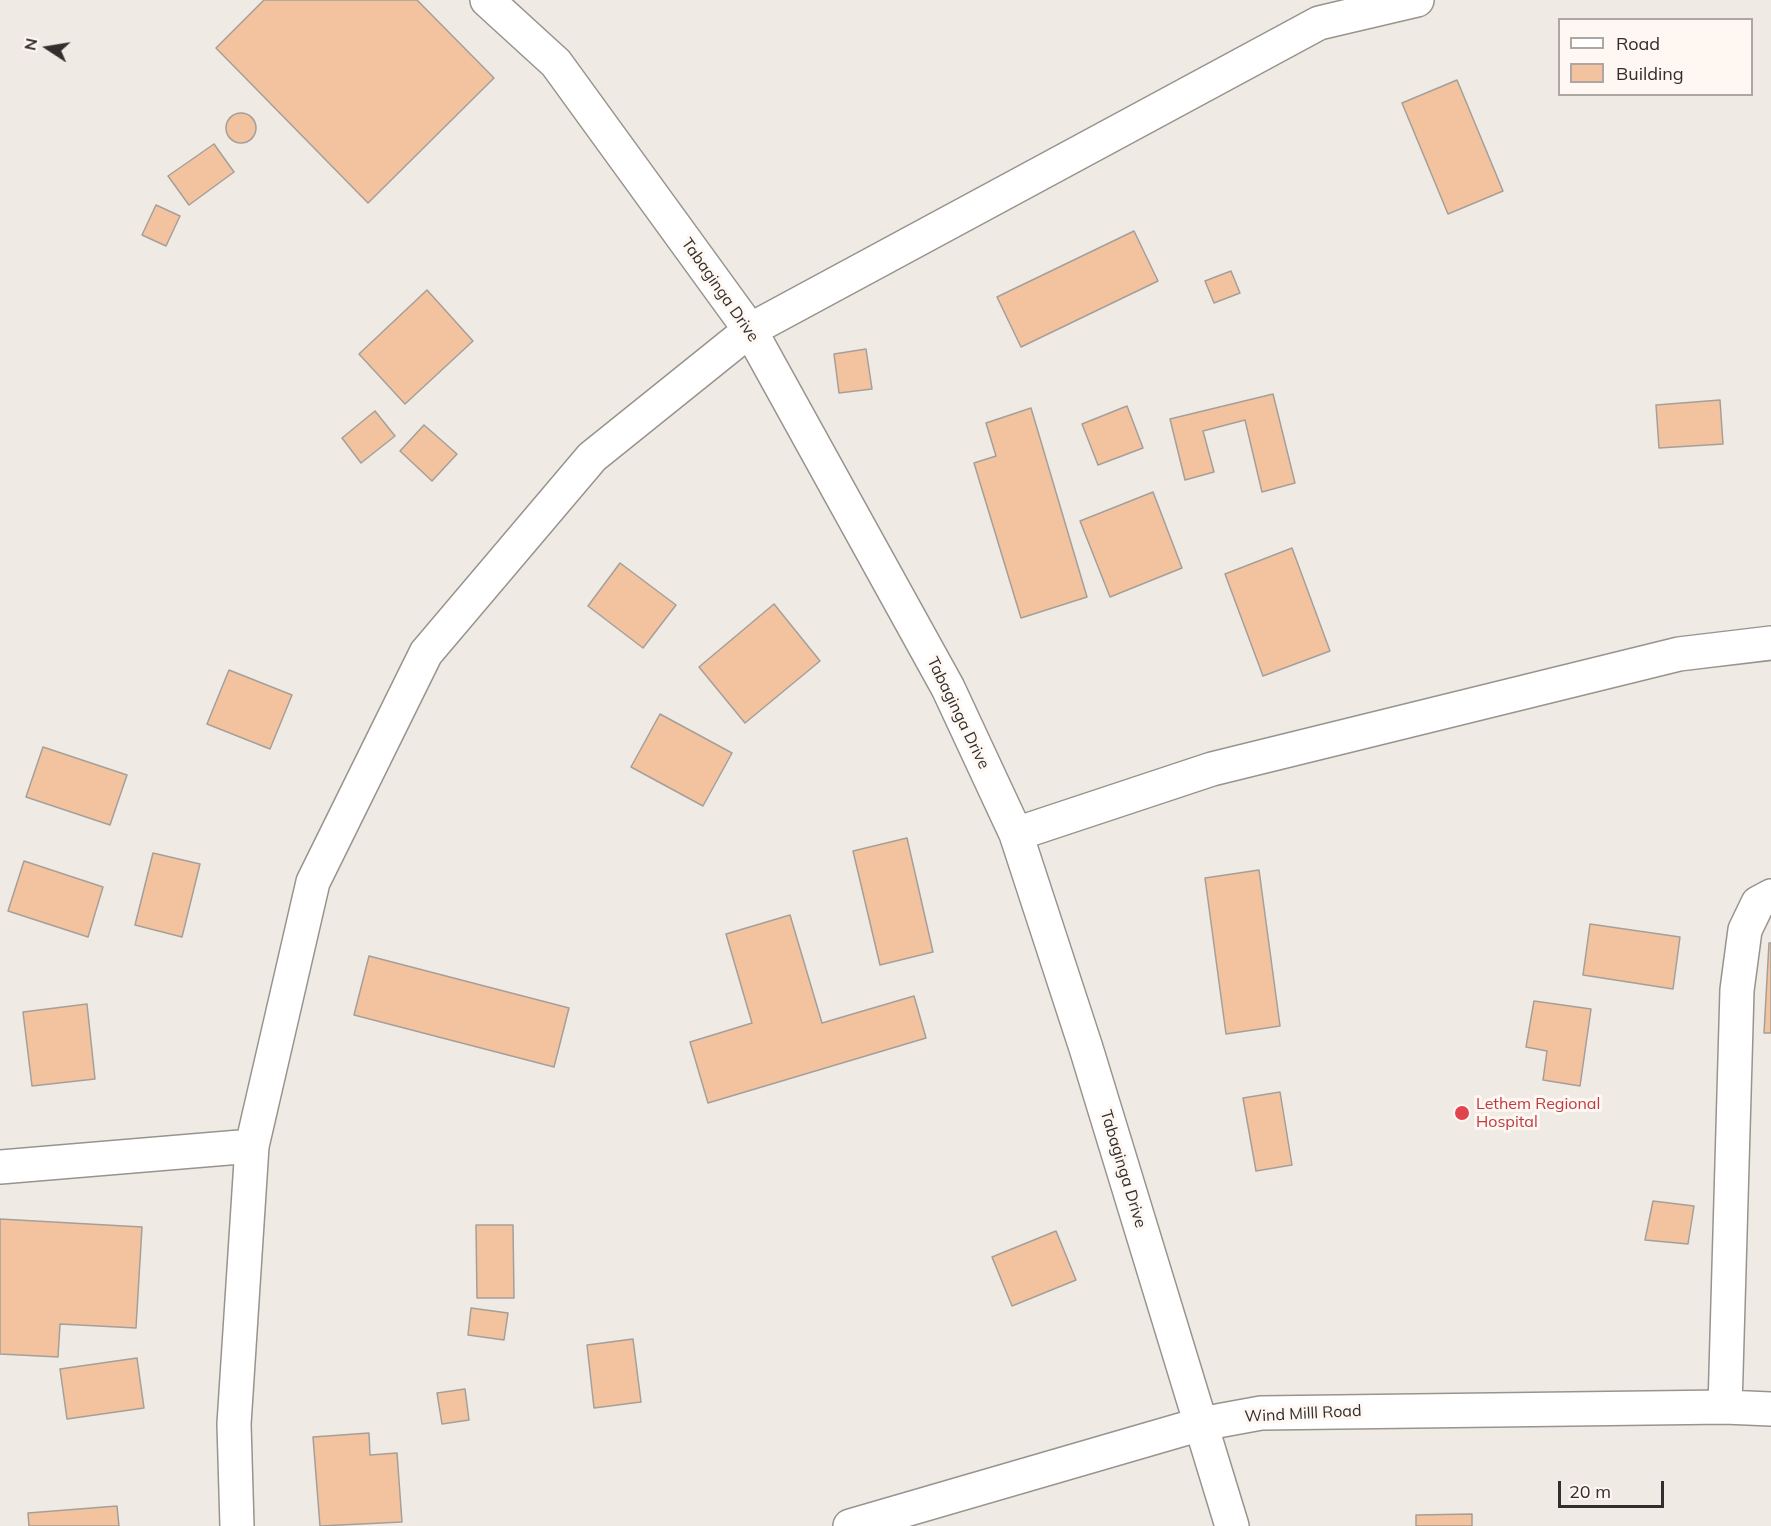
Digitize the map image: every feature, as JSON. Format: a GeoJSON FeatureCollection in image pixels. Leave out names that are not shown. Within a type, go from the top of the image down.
{"type":"FeatureCollection","features":[{"type":"Feature","properties":{"kind":"street","name":"Tabaginga Drive"},"geometry":{"type":"LineString","coordinates":[[487,0],[556,63],[750,330],[948,688],[1016,834],[1086,1048],[1232,1526]]}},
{"type":"Feature","properties":{"kind":"street"},"geometry":{"type":"LineString","coordinates":[[237,1526],[234,1424],[252,1146],[313,882],[426,653],[592,457],[750,330],[1314,11],[1417,0]]}},
{"type":"Feature","properties":{"kind":"street"},"geometry":{"type":"LineString","coordinates":[[1016,834],[1212,769],[1679,654],[1771,643]]}},
{"type":"Feature","properties":{"kind":"street"},"geometry":{"type":"LineString","coordinates":[[1725,1407],[1737,990],[1745,930],[1758,903],[1771,896]]}},
{"type":"Feature","properties":{"kind":"street"},"geometry":{"type":"LineString","coordinates":[[0,1167],[252,1146]]}},
{"type":"Feature","properties":{"kind":"street","name":"Wind Milll Road"},"geometry":{"type":"LineString","coordinates":[[850,1526],[1201,1424],[1261,1413],[1725,1407],[1771,1409]]}},
{"type":"Feature","properties":{"kind":"building"},"geometry":{"type":"Polygon","coordinates":[[[264,0],[417,0],[494,78],[368,203],[216,48],[264,0]]]}},
{"type":"Feature","properties":{"kind":"building"},"geometry":{"type":"Polygon","coordinates":[[[1457,80],[1503,191],[1448,214],[1402,103],[1457,80]]]}},
{"type":"Feature","properties":{"kind":"building"},"geometry":{"type":"Polygon","coordinates":[[[241,113],[252,117],[256,128],[252,139],[241,143],[230,139],[226,128],[230,117],[241,113]]]}},
{"type":"Feature","properties":{"kind":"building"},"geometry":{"type":"Polygon","coordinates":[[[214,144],[234,172],[189,205],[168,176],[214,144]]]}},
{"type":"Feature","properties":{"kind":"building"},"geometry":{"type":"Polygon","coordinates":[[[156,205],[180,216],[166,246],[142,235],[156,205]]]}},
{"type":"Feature","properties":{"kind":"building"},"geometry":{"type":"Polygon","coordinates":[[[1134,231],[1158,281],[1021,347],[997,297],[1134,231]]]}},
{"type":"Feature","properties":{"kind":"building"},"geometry":{"type":"Polygon","coordinates":[[[1231,271],[1240,293],[1214,303],[1205,281],[1231,271]]]}},
{"type":"Feature","properties":{"kind":"building"},"geometry":{"type":"Polygon","coordinates":[[[427,290],[473,341],[405,404],[359,354],[427,290]]]}},
{"type":"Feature","properties":{"kind":"building"},"geometry":{"type":"Polygon","coordinates":[[[866,349],[872,389],[839,393],[834,354],[866,349]]]}},
{"type":"Feature","properties":{"kind":"building"},"geometry":{"type":"Polygon","coordinates":[[[1273,394],[1295,483],[1262,492],[1245,420],[1203,431],[1214,472],[1185,480],[1170,419],[1273,394]]]}},
{"type":"Feature","properties":{"kind":"building"},"geometry":{"type":"Polygon","coordinates":[[[1720,400],[1723,444],[1659,448],[1656,405],[1720,400]]]}},
{"type":"Feature","properties":{"kind":"building"},"geometry":{"type":"Polygon","coordinates":[[[1127,406],[1143,448],[1098,465],[1082,424],[1127,406]]]}},
{"type":"Feature","properties":{"kind":"building"},"geometry":{"type":"Polygon","coordinates":[[[1031,408],[1087,597],[1021,618],[974,463],[996,456],[986,423],[1031,408]]]}},
{"type":"Feature","properties":{"kind":"building"},"geometry":{"type":"Polygon","coordinates":[[[375,411],[395,436],[361,463],[342,438],[375,411]]]}},
{"type":"Feature","properties":{"kind":"building"},"geometry":{"type":"Polygon","coordinates":[[[424,425],[457,454],[432,481],[400,451],[424,425]]]}},
{"type":"Feature","properties":{"kind":"building"},"geometry":{"type":"Polygon","coordinates":[[[1153,492],[1182,568],[1110,597],[1080,521],[1153,492]]]}},
{"type":"Feature","properties":{"kind":"building"},"geometry":{"type":"Polygon","coordinates":[[[1292,548],[1330,651],[1263,676],[1225,574],[1292,548]]]}},
{"type":"Feature","properties":{"kind":"building"},"geometry":{"type":"Polygon","coordinates":[[[620,563],[676,605],[643,648],[588,606],[620,563]]]}},
{"type":"Feature","properties":{"kind":"building"},"geometry":{"type":"Polygon","coordinates":[[[774,604],[820,661],[745,723],[699,667],[774,604]]]}},
{"type":"Feature","properties":{"kind":"building"},"geometry":{"type":"Polygon","coordinates":[[[229,670],[292,695],[270,749],[207,724],[229,670]]]}},
{"type":"Feature","properties":{"kind":"building"},"geometry":{"type":"Polygon","coordinates":[[[660,714],[732,753],[703,806],[631,767],[660,714]]]}},
{"type":"Feature","properties":{"kind":"building"},"geometry":{"type":"Polygon","coordinates":[[[43,747],[127,775],[110,825],[26,797],[43,747]]]}},
{"type":"Feature","properties":{"kind":"building"},"geometry":{"type":"Polygon","coordinates":[[[907,838],[933,952],[880,965],[853,851],[907,838]]]}},
{"type":"Feature","properties":{"kind":"building"},"geometry":{"type":"Polygon","coordinates":[[[153,853],[200,864],[182,937],[135,925],[153,853]]]}},
{"type":"Feature","properties":{"kind":"building"},"geometry":{"type":"Polygon","coordinates":[[[24,861],[103,887],[88,937],[8,911],[24,861]]]}},
{"type":"Feature","properties":{"kind":"building"},"geometry":{"type":"Polygon","coordinates":[[[1259,870],[1280,1026],[1226,1034],[1205,878],[1259,870]]]}},
{"type":"Feature","properties":{"kind":"building"},"geometry":{"type":"Polygon","coordinates":[[[790,915],[822,1023],[914,996],[926,1038],[708,1103],[690,1042],[752,1023],[726,934],[790,915]]]}},
{"type":"Feature","properties":{"kind":"building"},"geometry":{"type":"Polygon","coordinates":[[[1590,924],[1680,937],[1673,989],[1583,975],[1590,924]]]}},
{"type":"Feature","properties":{"kind":"building"},"geometry":{"type":"Polygon","coordinates":[[[1769,943],[1771,943],[1771,1033],[1764,1033],[1769,943]]]}},
{"type":"Feature","properties":{"kind":"building"},"geometry":{"type":"Polygon","coordinates":[[[369,956],[569,1008],[554,1067],[354,1015],[369,956]]]}},
{"type":"Feature","properties":{"kind":"building"},"geometry":{"type":"Polygon","coordinates":[[[1534,1001],[1591,1009],[1580,1086],[1543,1080],[1547,1051],[1526,1047],[1534,1001]]]}},
{"type":"Feature","properties":{"kind":"building"},"geometry":{"type":"Polygon","coordinates":[[[87,1004],[95,1079],[32,1086],[23,1012],[87,1004]]]}},
{"type":"Feature","properties":{"kind":"building"},"geometry":{"type":"Polygon","coordinates":[[[1280,1092],[1292,1165],[1256,1171],[1243,1098],[1280,1092]]]}},
{"type":"Feature","properties":{"kind":"building"},"geometry":{"type":"Polygon","coordinates":[[[1653,1201],[1694,1206],[1688,1244],[1645,1240],[1653,1201]]]}},
{"type":"Feature","properties":{"kind":"building"},"geometry":{"type":"Polygon","coordinates":[[[0,1219],[142,1227],[136,1328],[60,1324],[58,1357],[0,1354],[0,1219]]]}},
{"type":"Feature","properties":{"kind":"building"},"geometry":{"type":"Polygon","coordinates":[[[476,1225],[513,1225],[514,1298],[477,1298],[476,1225]]]}},
{"type":"Feature","properties":{"kind":"building"},"geometry":{"type":"Polygon","coordinates":[[[1056,1231],[1076,1280],[1012,1306],[992,1257],[1056,1231]]]}},
{"type":"Feature","properties":{"kind":"building"},"geometry":{"type":"Polygon","coordinates":[[[471,1308],[508,1313],[504,1340],[468,1335],[471,1308]]]}},
{"type":"Feature","properties":{"kind":"building"},"geometry":{"type":"Polygon","coordinates":[[[633,1339],[641,1402],[594,1408],[587,1345],[633,1339]]]}},
{"type":"Feature","properties":{"kind":"building"},"geometry":{"type":"Polygon","coordinates":[[[137,1358],[144,1408],[67,1419],[60,1369],[137,1358]]]}},
{"type":"Feature","properties":{"kind":"building"},"geometry":{"type":"Polygon","coordinates":[[[465,1389],[469,1420],[442,1424],[437,1393],[465,1389]]]}},
{"type":"Feature","properties":{"kind":"building"},"geometry":{"type":"Polygon","coordinates":[[[369,1433],[370,1455],[397,1453],[402,1522],[320,1526],[313,1437],[369,1433]]]}},
{"type":"Feature","properties":{"kind":"building"},"geometry":{"type":"Polygon","coordinates":[[[117,1506],[119,1526],[29,1526],[28,1513],[117,1506]]]}},
{"type":"Feature","properties":{"kind":"building"},"geometry":{"type":"Polygon","coordinates":[[[1472,1514],[1472,1526],[1416,1526],[1416,1515],[1472,1514]]]}},
{"type":"Feature","properties":{"kind":"place","name":"Lethem Regional Hospital"},"geometry":{"type":"Point","coordinates":[1462,1113]}}]}
